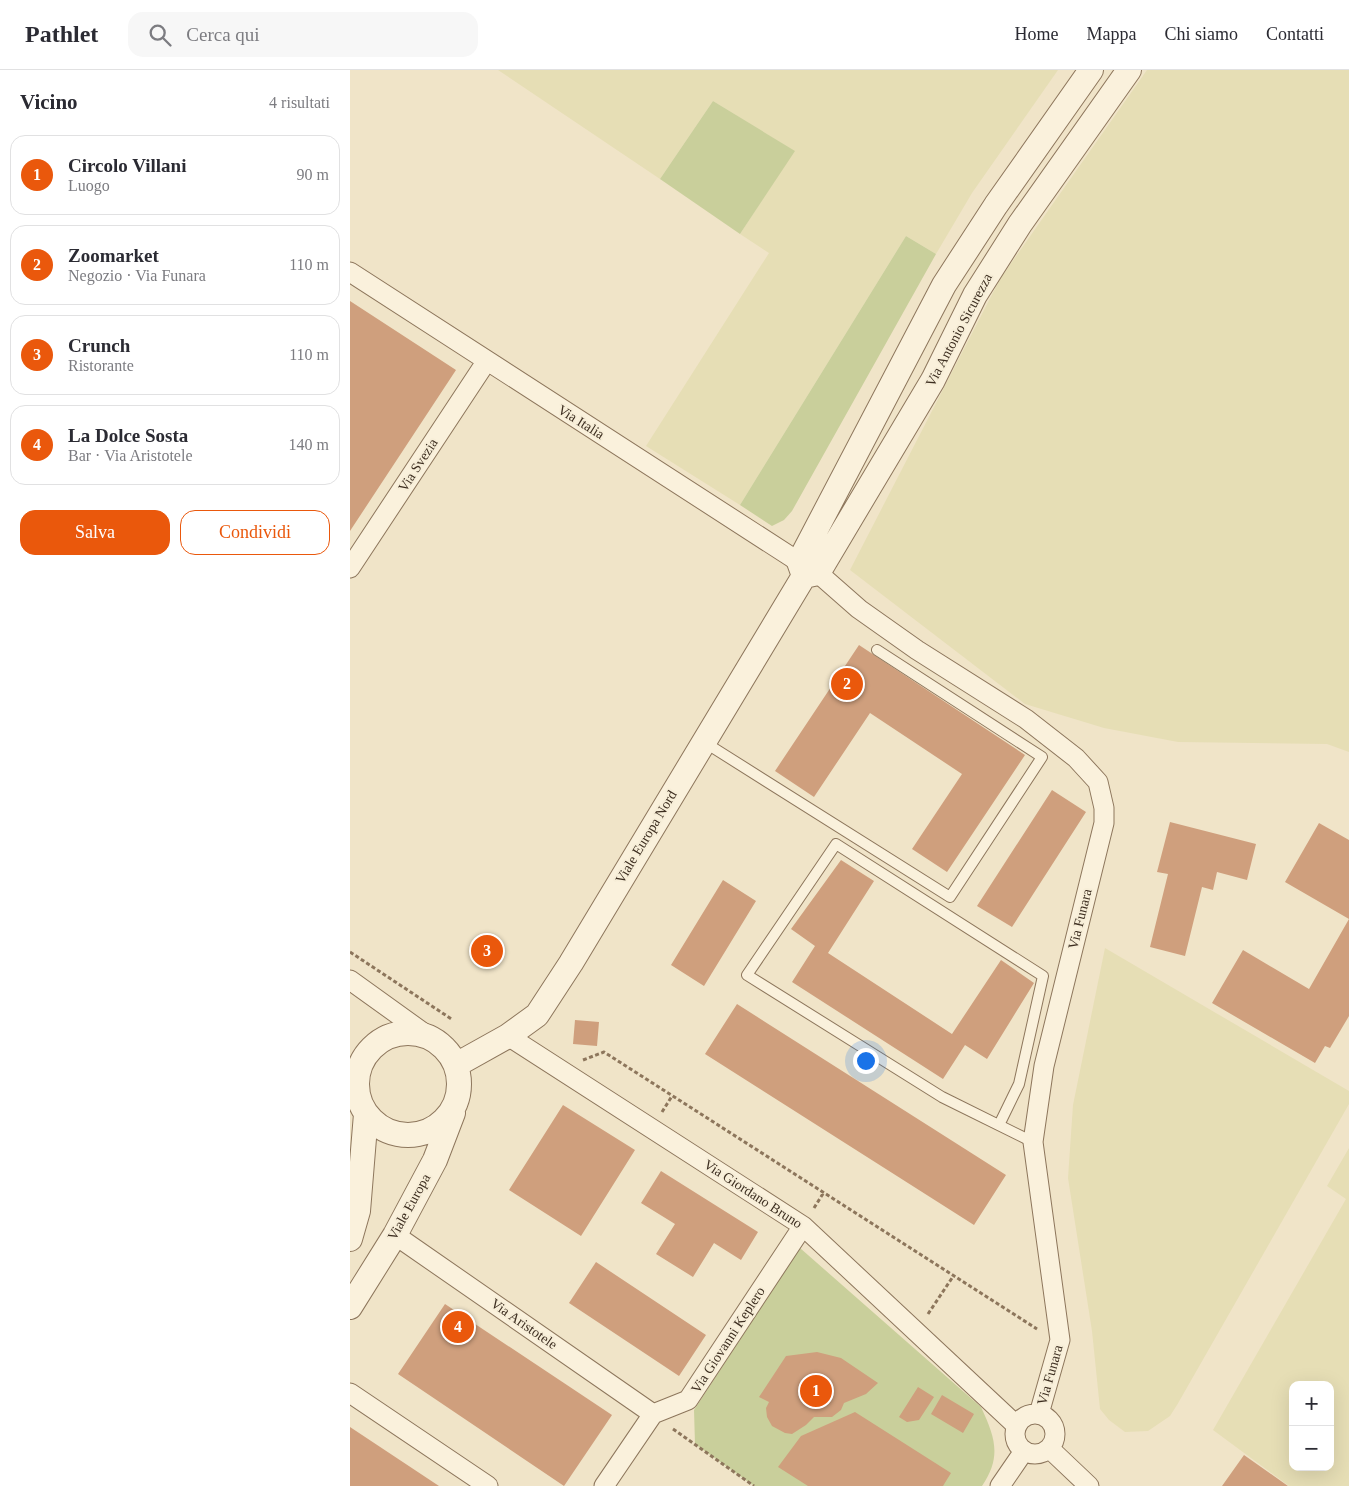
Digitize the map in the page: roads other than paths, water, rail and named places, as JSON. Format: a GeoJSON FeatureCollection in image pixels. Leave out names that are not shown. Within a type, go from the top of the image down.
{"type":"FeatureCollection","features":[{"type":"Feature","properties":{"kind":"street"},"geometry":{"type":"LineString","coordinates":[[807,570],[944,284],[996,205],[1091,70]]}},
{"type":"Feature","properties":{"kind":"street","name":"Via Antonio Sicurezza"},"geometry":{"type":"LineString","coordinates":[[807,570],[932,380],[975,295],[1020,224],[1129,70]]}},
{"type":"Feature","properties":{"kind":"street","name":"Via Italia"},"geometry":{"type":"LineString","coordinates":[[350,272],[807,570]]}},
{"type":"Feature","properties":{"kind":"street","name":"Via Svezia"},"geometry":{"type":"LineString","coordinates":[[350,568],[486,362]]}},
{"type":"Feature","properties":{"kind":"street","name":"Viale Europa Nord"},"geometry":{"type":"LineString","coordinates":[[456,1065],[508,1036],[537,1015],[807,570]]}},
{"type":"Feature","properties":{"kind":"street","name":"Via Funara"},"geometry":{"type":"LineString","coordinates":[[807,570],[917,650],[1026,718],[1076,758],[1098,782],[1104,808],[1104,823],[1044,1066],[1033,1142],[1060,1340],[1039,1414]]}},
{"type":"Feature","properties":{"kind":"street"},"geometry":{"type":"LineString","coordinates":[[350,980],[446,1050],[456,1065],[460,1090],[457,1102],[449,1116],[438,1127],[423,1134],[407,1136],[391,1133],[377,1126],[358,1098]]}},
{"type":"Feature","properties":{"kind":"street"},"geometry":{"type":"LineString","coordinates":[[350,1239],[358,1211],[357,1080],[361,1064],[370,1049],[383,1039],[399,1033],[416,1033],[432,1039]]}},
{"type":"Feature","properties":{"kind":"street","name":"Via Giordano Bruno"},"geometry":{"type":"LineString","coordinates":[[508,1036],[804,1226],[1017,1426]]}},
{"type":"Feature","properties":{"kind":"street","name":"Viale Europa"},"geometry":{"type":"LineString","coordinates":[[350,1307],[394,1235],[435,1160],[457,1102]]}},
{"type":"Feature","properties":{"kind":"street","name":"Via Giovanni Keplero"},"geometry":{"type":"LineString","coordinates":[[653,1414],[688,1400],[804,1226]]}},
{"type":"Feature","properties":{"kind":"street","name":"Via Aristotele"},"geometry":{"type":"LineString","coordinates":[[394,1235],[653,1414]]}},
{"type":"Feature","properties":{"kind":"street"},"geometry":{"type":"LineString","coordinates":[[350,1394],[488,1486]]}},
{"type":"Feature","properties":{"kind":"street"},"geometry":{"type":"LineString","coordinates":[[604,1486],[653,1414]]}},
{"type":"Feature","properties":{"kind":"street"},"geometry":{"type":"LineString","coordinates":[[1039,1414],[1050,1420],[1056,1431],[1056,1438],[1050,1449],[1037,1455],[1024,1451],[1016,1440],[1017,1426],[1026,1416],[1039,1414]]}},
{"type":"Feature","properties":{"kind":"street"},"geometry":{"type":"LineString","coordinates":[[1050,1449],[1089,1486]]}},
{"type":"Feature","properties":{"kind":"street"},"geometry":{"type":"LineString","coordinates":[[1000,1486],[1024,1451]]}},
{"type":"Feature","properties":{"kind":"lane"},"geometry":{"type":"LineString","coordinates":[[703,742],[950,897],[1042,756],[877,650]]}},
{"type":"Feature","properties":{"kind":"lane"},"geometry":{"type":"LineString","coordinates":[[999,1124],[1019,1084],[1043,976],[836,844],[747,975],[942,1096],[1033,1142]]}},
{"type":"Feature","properties":{"kind":"place","name":"Zoomarket"},"geometry":{"type":"Point","coordinates":[847,684]}},
{"type":"Feature","properties":{"kind":"place","name":"Crunch"},"geometry":{"type":"Point","coordinates":[487,951]}},
{"type":"Feature","properties":{"kind":"place","name":"La Dolce Sosta"},"geometry":{"type":"Point","coordinates":[458,1327]}},
{"type":"Feature","properties":{"kind":"place","name":"Circolo Villani"},"geometry":{"type":"Point","coordinates":[816,1391]}}]}
